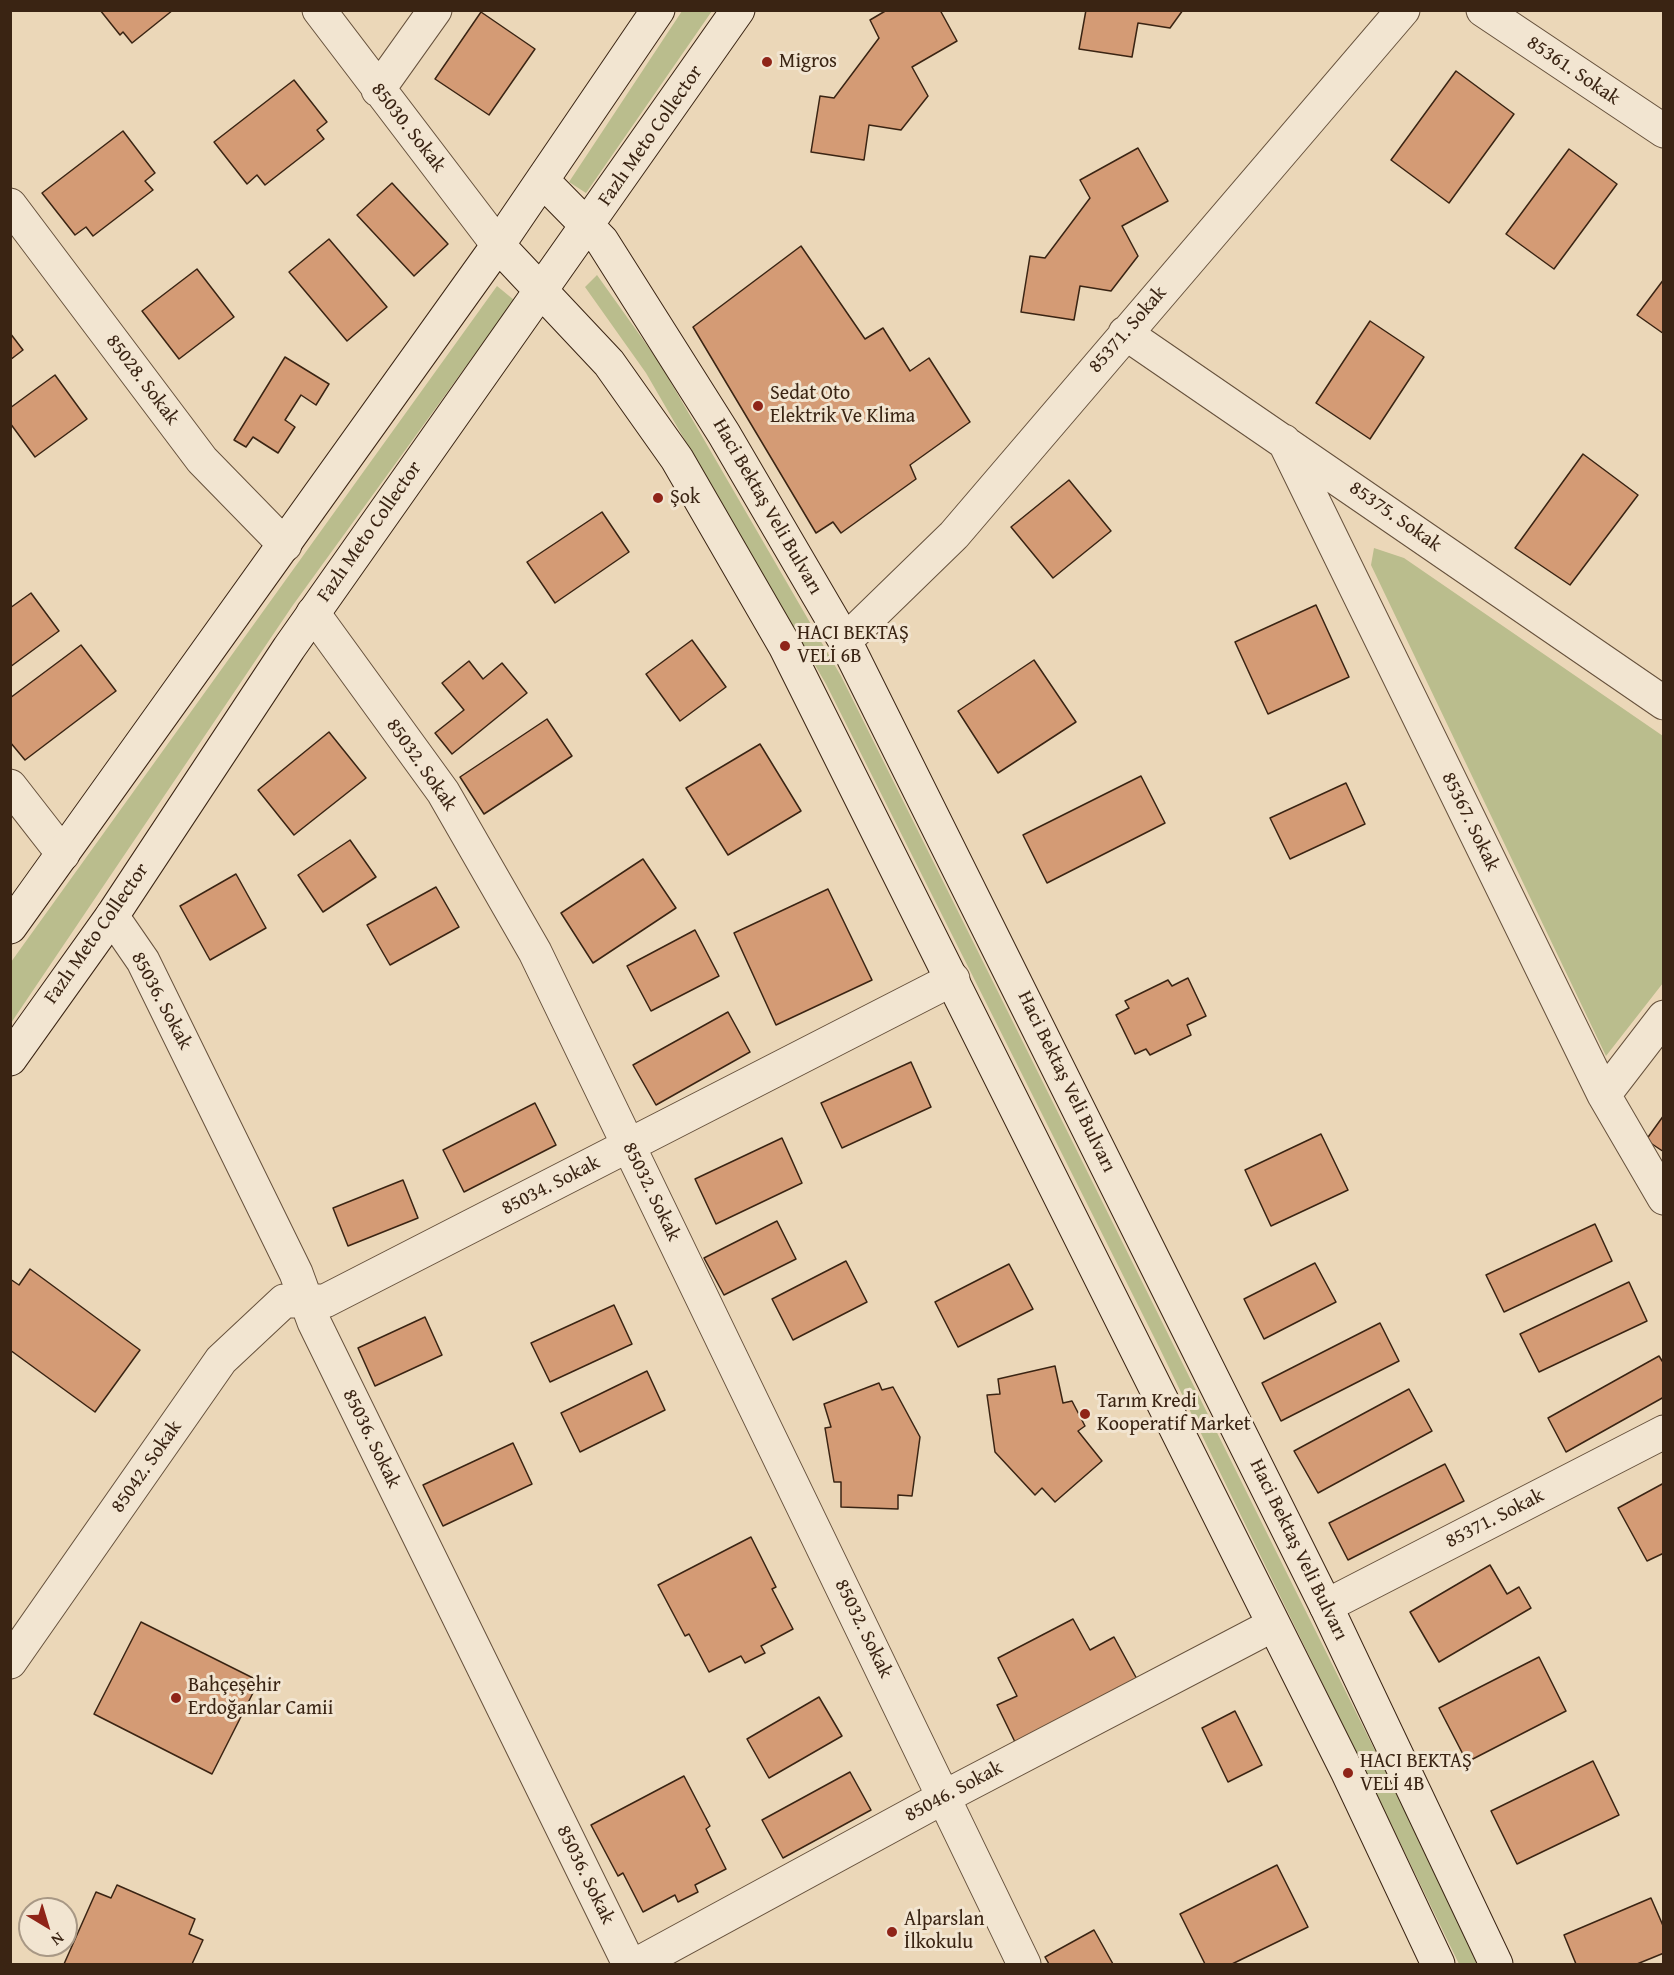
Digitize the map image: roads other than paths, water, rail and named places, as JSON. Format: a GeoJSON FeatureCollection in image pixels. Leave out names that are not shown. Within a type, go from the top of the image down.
{"type":"FeatureCollection","features":[{"type":"Feature","properties":{"kind":"street","name":"85030. Sokak"},"geometry":{"type":"LineString","coordinates":[[319,10],[498,245]]}},
{"type":"Feature","properties":{"kind":"street"},"geometry":{"type":"LineString","coordinates":[[378,90],[435,10]]}},
{"type":"Feature","properties":{"kind":"street"},"geometry":{"type":"LineString","coordinates":[[10,927],[498,245],[658,10]]}},
{"type":"Feature","properties":{"kind":"street","name":"Fazlı Meto Collector"},"geometry":{"type":"LineString","coordinates":[[10,1059],[112,916],[313,613],[589,225],[738,10]]}},
{"type":"Feature","properties":{"kind":"street","name":"85371. Sokak"},"geometry":{"type":"LineString","coordinates":[[844,641],[954,535],[1403,10]]}},
{"type":"Feature","properties":{"kind":"street","name":"85361. Sokak"},"geometry":{"type":"LineString","coordinates":[[1483,10],[1664,131]]}},
{"type":"Feature","properties":{"kind":"street","name":"Haci Bektaş Veli Bulvarı"},"geometry":{"type":"LineString","coordinates":[[543,181],[603,241],[643,302],[724,434],[844,641],[1326,1606],[1496,1965]]}},
{"type":"Feature","properties":{"kind":"street","name":"85028. Sokak"},"geometry":{"type":"LineString","coordinates":[[10,205],[202,460],[285,545]]}},
{"type":"Feature","properties":{"kind":"street"},"geometry":{"type":"LineString","coordinates":[[498,245],[543,290],[609,363],[677,459],[784,646],[953,979],[1348,1773],[1438,1965]]}},
{"type":"Feature","properties":{"kind":"street","name":"85375. Sokak"},"geometry":{"type":"LineString","coordinates":[[1125,333],[1664,703]]}},
{"type":"Feature","properties":{"kind":"street","name":"85367. Sokak"},"geometry":{"type":"LineString","coordinates":[[1284,441],[1604,1095],[1664,1198]]}},
{"type":"Feature","properties":{"kind":"street","name":"85032. Sokak"},"geometry":{"type":"LineString","coordinates":[[313,613],[443,792],[535,952],[1024,1965]]}},
{"type":"Feature","properties":{"kind":"street"},"geometry":{"type":"LineString","coordinates":[[10,786],[63,854]]}},
{"type":"Feature","properties":{"kind":"street","name":"85036. Sokak"},"geometry":{"type":"LineString","coordinates":[[112,916],[143,961],[629,1965]]}},
{"type":"Feature","properties":{"kind":"street","name":"85034. Sokak"},"geometry":{"type":"LineString","coordinates":[[306,1301],[325,1301],[953,979]]}},
{"type":"Feature","properties":{"kind":"street"},"geometry":{"type":"LineString","coordinates":[[1604,1095],[1664,1017]]}},
{"type":"Feature","properties":{"kind":"street","name":"85042. Sokak"},"geometry":{"type":"LineString","coordinates":[[10,1662],[221,1360],[284,1301],[306,1301]]}},
{"type":"Feature","properties":{"kind":"street","name":"85371. Sokak"},"geometry":{"type":"LineString","coordinates":[[1326,1606],[1664,1432]]}},
{"type":"Feature","properties":{"kind":"street","name":"85046. Sokak"},"geometry":{"type":"LineString","coordinates":[[637,1965],[944,1797],[1274,1624]]}},
{"type":"Feature","properties":{"kind":"place","name":"Migros"},"geometry":{"type":"Point","coordinates":[767,62]}},
{"type":"Feature","properties":{"kind":"place","name":"Sedat Oto Elektrik Ve Klima"},"geometry":{"type":"Point","coordinates":[758,406]}},
{"type":"Feature","properties":{"kind":"place","name":"Şok"},"geometry":{"type":"Point","coordinates":[658,498]}},
{"type":"Feature","properties":{"kind":"place","name":"HACI BEKTAŞ VELİ 6B"},"geometry":{"type":"Point","coordinates":[785,646]}},
{"type":"Feature","properties":{"kind":"place","name":"Tarım Kredi Kooperatif Market"},"geometry":{"type":"Point","coordinates":[1085,1414]}},
{"type":"Feature","properties":{"kind":"place","name":"Bahçeşehir Erdoğanlar Camii"},"geometry":{"type":"Point","coordinates":[176,1698]}},
{"type":"Feature","properties":{"kind":"place","name":"HACI BEKTAŞ VELİ 4B"},"geometry":{"type":"Point","coordinates":[1348,1773]}},
{"type":"Feature","properties":{"kind":"place","name":"Alparslan İlkokulu"},"geometry":{"type":"Point","coordinates":[892,1932]}}]}
